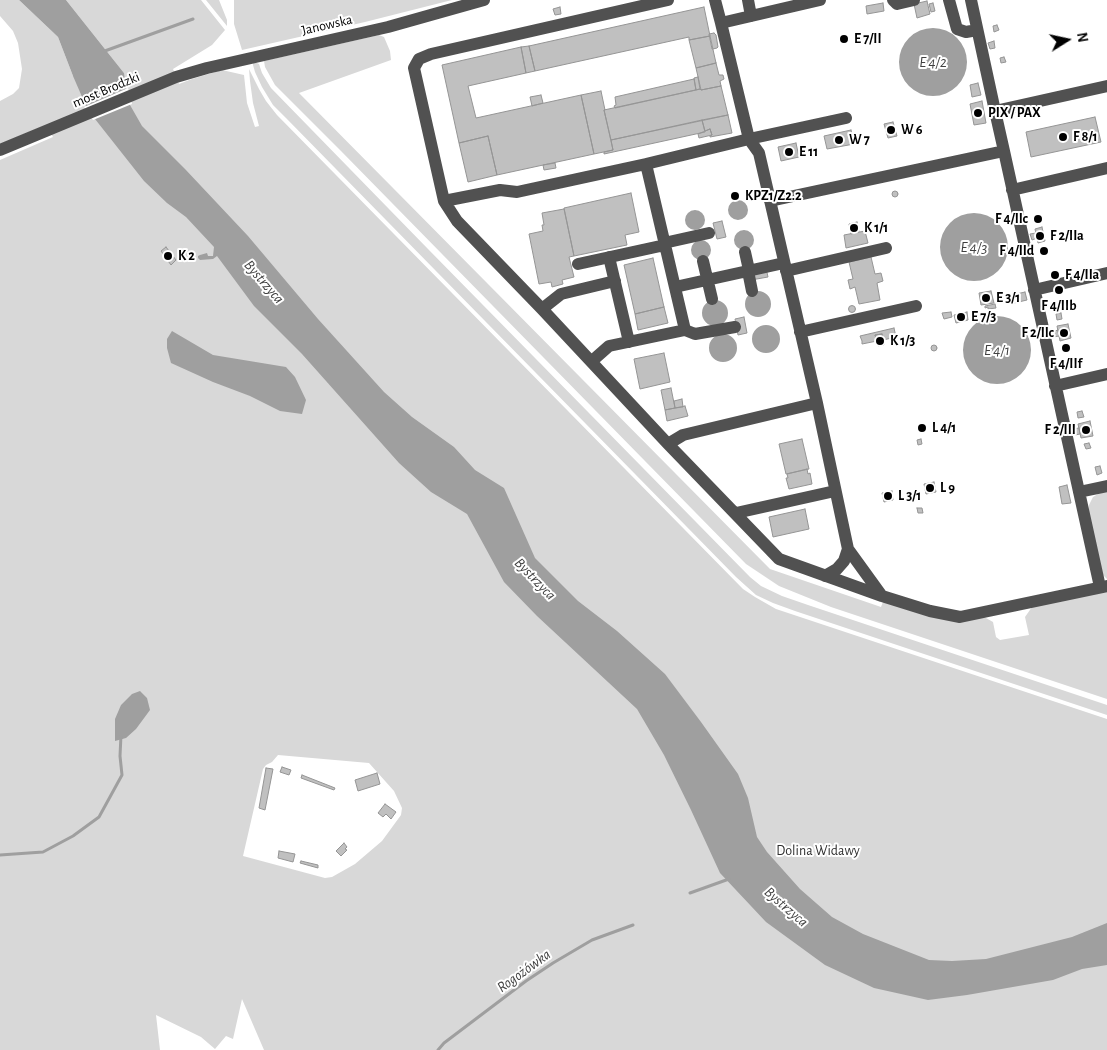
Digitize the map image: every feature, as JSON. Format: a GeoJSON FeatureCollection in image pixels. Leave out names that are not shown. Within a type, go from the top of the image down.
{"type":"FeatureCollection","features":[{"type":"Feature","properties":{"kind":"street","name":"Janowska"},"geometry":{"type":"LineString","coordinates":[[176,77],[207,68],[388,27],[484,0]]}},
{"type":"Feature","properties":{"kind":"street"},"geometry":{"type":"LineString","coordinates":[[668,0],[431,54],[419,59],[414,68],[444,201],[456,221],[779,559],[882,596],[930,611],[960,616],[1104,586],[1079,492],[1055,386],[972,0]]}},
{"type":"Feature","properties":{"kind":"street"},"geometry":{"type":"LineString","coordinates":[[715,0],[749,140],[759,153],[817,403],[848,549],[882,596]]}},
{"type":"Feature","properties":{"kind":"street"},"geometry":{"type":"LineString","coordinates":[[748,0],[751,16]]}},
{"type":"Feature","properties":{"kind":"street"},"geometry":{"type":"LineString","coordinates":[[721,23],[820,0]]}},
{"type":"Feature","properties":{"kind":"street"},"geometry":{"type":"LineString","coordinates":[[893,0],[897,4],[914,0]]}},
{"type":"Feature","properties":{"kind":"street"},"geometry":{"type":"LineString","coordinates":[[949,0],[957,29],[966,32],[977,30]]}},
{"type":"Feature","properties":{"kind":"street","name":"most Brodzki"},"geometry":{"type":"LineString","coordinates":[[0,150],[176,77]]}},
{"type":"Feature","properties":{"kind":"street"},"geometry":{"type":"LineString","coordinates":[[995,111],[1107,86]]}},
{"type":"Feature","properties":{"kind":"street"},"geometry":{"type":"LineString","coordinates":[[444,201],[500,190],[517,192],[846,118]]}},
{"type":"Feature","properties":{"kind":"street"},"geometry":{"type":"LineString","coordinates":[[770,201],[1004,151]]}},
{"type":"Feature","properties":{"kind":"street"},"geometry":{"type":"LineString","coordinates":[[646,164],[684,330]]}},
{"type":"Feature","properties":{"kind":"street"},"geometry":{"type":"LineString","coordinates":[[1012,190],[1107,168]]}},
{"type":"Feature","properties":{"kind":"street"},"geometry":{"type":"LineString","coordinates":[[578,264],[709,233]]}},
{"type":"Feature","properties":{"kind":"street"},"geometry":{"type":"LineString","coordinates":[[675,287],[748,271],[785,267],[886,248]]}},
{"type":"Feature","properties":{"kind":"street"},"geometry":{"type":"LineString","coordinates":[[745,252],[752,291]]}},
{"type":"Feature","properties":{"kind":"street"},"geometry":{"type":"LineString","coordinates":[[609,257],[628,342]]}},
{"type":"Feature","properties":{"kind":"street"},"geometry":{"type":"LineString","coordinates":[[703,261],[712,299]]}},
{"type":"Feature","properties":{"kind":"street"},"geometry":{"type":"LineString","coordinates":[[1034,290],[1107,273]]}},
{"type":"Feature","properties":{"kind":"street"},"geometry":{"type":"LineString","coordinates":[[542,309],[561,294],[615,281]]}},
{"type":"Feature","properties":{"kind":"street"},"geometry":{"type":"LineString","coordinates":[[800,332],[916,306]]}},
{"type":"Feature","properties":{"kind":"street"},"geometry":{"type":"LineString","coordinates":[[592,362],[609,346],[684,330],[695,334],[735,327]]}},
{"type":"Feature","properties":{"kind":"street"},"geometry":{"type":"LineString","coordinates":[[1055,386],[1107,374]]}},
{"type":"Feature","properties":{"kind":"street"},"geometry":{"type":"LineString","coordinates":[[668,444],[683,435],[817,403]]}},
{"type":"Feature","properties":{"kind":"street"},"geometry":{"type":"LineString","coordinates":[[1079,492],[1107,486]]}},
{"type":"Feature","properties":{"kind":"street"},"geometry":{"type":"LineString","coordinates":[[736,513],[835,491]]}},
{"type":"Feature","properties":{"kind":"street"},"geometry":{"type":"LineString","coordinates":[[825,576],[837,569],[844,561],[848,549]]}},
{"type":"Feature","properties":{"kind":"green space","name":"Dolina Widawy"},"geometry":{"type":"Polygon","coordinates":[[[0,0],[19,0],[58,37],[73,76],[124,73],[66,0],[201,0],[225,30],[212,45],[173,69],[179,84],[222,70],[244,75],[247,103],[255,127],[259,126],[253,103],[249,69],[266,101],[277,115],[743,589],[776,609],[1107,719],[1107,1050],[264,1050],[242,999],[233,1039],[226,1036],[215,1049],[201,1037],[156,1015],[160,1050],[0,1050],[0,160],[53,137],[46,125],[0,144],[0,101],[13,94],[19,88],[22,69],[18,43],[13,31],[0,16],[0,0]],[[278,755],[263,769],[243,856],[325,878],[332,877],[355,864],[382,841],[401,815],[402,808],[394,791],[369,763],[278,755]]]}},
{"type":"Feature","properties":{"kind":"green space"},"geometry":{"type":"Polygon","coordinates":[[[206,0],[219,0],[227,20],[227,26],[206,0]]]}},
{"type":"Feature","properties":{"kind":"green space"},"geometry":{"type":"Polygon","coordinates":[[[234,0],[452,0],[242,50],[234,24],[234,0]]]}},
{"type":"Feature","properties":{"kind":"green space"},"geometry":{"type":"Polygon","coordinates":[[[379,35],[384,37],[390,51],[391,60],[299,93],[770,569],[881,607],[883,602],[986,618],[993,622],[996,637],[1000,640],[1029,635],[1025,617],[1032,607],[1107,591],[1107,699],[831,607],[779,586],[746,564],[275,85],[265,67],[264,61],[379,35]]]}},
{"type":"Feature","properties":{"kind":"green space"},"geometry":{"type":"Polygon","coordinates":[[[253,63],[259,64],[271,88],[750,577],[761,586],[808,605],[1107,705],[1107,715],[795,611],[756,595],[736,577],[273,105],[262,87],[253,63]]]}},
{"type":"Feature","properties":{"kind":"green space"},"geometry":{"type":"Polygon","coordinates":[[[1107,490],[1107,579],[1103,575],[1088,512],[1093,497],[1107,490]]]}},
{"type":"Feature","properties":{"kind":"water","name":"Bystrzyca"},"geometry":{"type":"Polygon","coordinates":[[[19,0],[66,0],[124,73],[130,105],[142,126],[248,236],[318,319],[384,392],[412,417],[454,447],[475,470],[504,488],[535,558],[578,601],[617,631],[665,674],[701,722],[738,774],[748,798],[757,837],[767,852],[800,889],[832,917],[863,934],[929,960],[986,959],[1072,937],[1107,923],[1107,965],[1082,969],[1053,980],[928,1000],[874,988],[825,965],[766,922],[720,873],[664,755],[637,709],[537,616],[504,582],[467,514],[431,492],[399,463],[302,354],[254,306],[217,256],[213,259],[200,260],[198,258],[198,256],[207,253],[208,256],[213,256],[214,247],[186,217],[167,203],[144,181],[95,119],[86,106],[58,37],[19,0]]]}},
{"type":"Feature","properties":{"kind":"water","name":"E 4/2"},"geometry":{"type":"Polygon","coordinates":[[[940,28],[952,34],[961,43],[967,55],[965,75],[957,86],[940,96],[926,96],[909,86],[901,75],[899,55],[909,38],[920,30],[940,28]]]}},
{"type":"Feature","properties":{"kind":"water"},"geometry":{"type":"Polygon","coordinates":[[[734,200],[742,200],[748,206],[748,214],[742,220],[734,220],[728,214],[728,206],[734,200]]]}},
{"type":"Feature","properties":{"kind":"water"},"geometry":{"type":"Polygon","coordinates":[[[695,210],[702,213],[705,220],[702,227],[695,230],[688,227],[685,220],[688,213],[695,210]]]}},
{"type":"Feature","properties":{"kind":"water","name":"E 4/3"},"geometry":{"type":"Polygon","coordinates":[[[967,213],[981,213],[993,218],[1003,228],[1008,240],[1008,254],[1003,266],[993,276],[981,281],[967,281],[955,276],[945,266],[940,254],[940,240],[945,228],[955,218],[967,213]]]}},
{"type":"Feature","properties":{"kind":"water"},"geometry":{"type":"Polygon","coordinates":[[[744,230],[751,233],[754,240],[751,247],[744,250],[737,247],[734,240],[737,233],[744,230]]]}},
{"type":"Feature","properties":{"kind":"water"},"geometry":{"type":"Polygon","coordinates":[[[701,240],[708,243],[711,250],[708,257],[701,260],[694,257],[691,250],[694,243],[701,240]]]}},
{"type":"Feature","properties":{"kind":"water"},"geometry":{"type":"Polygon","coordinates":[[[758,291],[767,295],[771,304],[767,313],[758,317],[749,313],[745,304],[749,295],[758,291]]]}},
{"type":"Feature","properties":{"kind":"water"},"geometry":{"type":"Polygon","coordinates":[[[715,300],[724,304],[728,313],[724,322],[715,326],[706,322],[702,313],[706,304],[715,300]]]}},
{"type":"Feature","properties":{"kind":"water","name":"E 4/1"},"geometry":{"type":"Polygon","coordinates":[[[1004,316],[1016,322],[1025,331],[1031,343],[1029,363],[1021,374],[1004,384],[990,384],[973,374],[965,363],[963,343],[973,326],[984,318],[1004,316]]]}},
{"type":"Feature","properties":{"kind":"water"},"geometry":{"type":"Polygon","coordinates":[[[766,325],[776,329],[780,339],[776,349],[766,353],[756,349],[752,339],[756,329],[766,325]]]}},
{"type":"Feature","properties":{"kind":"water"},"geometry":{"type":"Polygon","coordinates":[[[172,331],[213,355],[286,367],[295,377],[306,400],[302,414],[280,411],[250,396],[171,363],[167,339],[172,331]]]}},
{"type":"Feature","properties":{"kind":"water"},"geometry":{"type":"Polygon","coordinates":[[[723,334],[733,338],[737,348],[733,358],[723,362],[713,358],[709,348],[713,338],[723,334]]]}},
{"type":"Feature","properties":{"kind":"water"},"geometry":{"type":"Polygon","coordinates":[[[140,691],[147,698],[150,710],[136,729],[126,738],[115,741],[115,719],[121,705],[132,694],[140,691]]]}},
{"type":"Feature","properties":{"kind":"pier"},"geometry":{"type":"Polygon","coordinates":[[[128,88],[132,104],[93,120],[84,107],[128,88]]]}},
{"type":"Feature","properties":{"kind":"building"},"geometry":{"type":"Polygon","coordinates":[[[927,1],[930,14],[917,18],[914,4],[927,1]]]}},
{"type":"Feature","properties":{"kind":"building"},"geometry":{"type":"Polygon","coordinates":[[[883,3],[884,11],[867,14],[866,6],[883,3]]]}},
{"type":"Feature","properties":{"kind":"building"},"geometry":{"type":"Polygon","coordinates":[[[933,3],[935,11],[931,12],[929,4],[933,3]]]}},
{"type":"Feature","properties":{"kind":"building"},"geometry":{"type":"Polygon","coordinates":[[[560,7],[561,14],[555,15],[553,9],[560,7]]]}},
{"type":"Feature","properties":{"kind":"building"},"geometry":{"type":"Polygon","coordinates":[[[704,7],[710,36],[689,40],[689,37],[535,71],[529,46],[704,7]]]}},
{"type":"Feature","properties":{"kind":"building"},"geometry":{"type":"Polygon","coordinates":[[[997,25],[999,30],[994,32],[993,26],[997,25]]]}},
{"type":"Feature","properties":{"kind":"building"},"geometry":{"type":"Polygon","coordinates":[[[714,33],[718,47],[712,49],[709,34],[714,33]]]}},
{"type":"Feature","properties":{"kind":"building"},"geometry":{"type":"Polygon","coordinates":[[[710,36],[716,63],[696,68],[689,40],[710,36]]]}},
{"type":"Feature","properties":{"kind":"building"},"geometry":{"type":"Polygon","coordinates":[[[994,41],[995,48],[990,49],[988,43],[994,41]]]}},
{"type":"Feature","properties":{"kind":"building"},"geometry":{"type":"Polygon","coordinates":[[[529,46],[535,71],[526,73],[521,47],[529,46]]]}},
{"type":"Feature","properties":{"kind":"building"},"geometry":{"type":"Polygon","coordinates":[[[521,47],[526,73],[468,86],[476,118],[581,95],[594,154],[497,175],[488,136],[459,143],[442,65],[521,47]]]}},
{"type":"Feature","properties":{"kind":"building"},"geometry":{"type":"Polygon","coordinates":[[[1004,57],[1006,62],[1001,63],[1000,58],[1004,57]]]}},
{"type":"Feature","properties":{"kind":"building"},"geometry":{"type":"Polygon","coordinates":[[[716,63],[719,75],[723,75],[724,79],[720,81],[721,86],[701,90],[696,68],[716,63]]]}},
{"type":"Feature","properties":{"kind":"building"},"geometry":{"type":"Polygon","coordinates":[[[698,77],[700,89],[696,90],[694,78],[698,77]]]}},
{"type":"Feature","properties":{"kind":"building"},"geometry":{"type":"Polygon","coordinates":[[[694,79],[696,90],[615,108],[614,106],[616,105],[615,97],[694,79]]]}},
{"type":"Feature","properties":{"kind":"building"},"geometry":{"type":"Polygon","coordinates":[[[978,83],[981,95],[972,97],[970,85],[978,83]]]}},
{"type":"Feature","properties":{"kind":"building"},"geometry":{"type":"Polygon","coordinates":[[[721,86],[728,115],[611,140],[604,110],[721,86]]]}},
{"type":"Feature","properties":{"kind":"building"},"geometry":{"type":"Polygon","coordinates":[[[601,91],[613,150],[594,154],[581,95],[601,91]]]}},
{"type":"Feature","properties":{"kind":"building"},"geometry":{"type":"Polygon","coordinates":[[[541,95],[543,103],[532,106],[530,97],[541,95]]]}},
{"type":"Feature","properties":{"kind":"building","name":"PIX / PAX"},"geometry":{"type":"Polygon","coordinates":[[[982,101],[986,123],[974,125],[970,104],[982,101]]]}},
{"type":"Feature","properties":{"kind":"building"},"geometry":{"type":"Polygon","coordinates":[[[728,115],[732,133],[710,137],[712,135],[710,129],[705,131],[702,120],[728,115]]]}},
{"type":"Feature","properties":{"kind":"building","name":"F 8/1"},"geometry":{"type":"Polygon","coordinates":[[[1095,117],[1101,142],[1031,157],[1026,132],[1095,117]]]}},
{"type":"Feature","properties":{"kind":"building"},"geometry":{"type":"Polygon","coordinates":[[[702,120],[705,132],[604,154],[604,152],[613,150],[611,140],[702,120]]]}},
{"type":"Feature","properties":{"kind":"building","name":"W 6"},"geometry":{"type":"Polygon","coordinates":[[[893,122],[897,136],[888,138],[884,124],[893,122]]]}},
{"type":"Feature","properties":{"kind":"building"},"geometry":{"type":"Polygon","coordinates":[[[710,129],[712,135],[699,138],[698,134],[710,129]]]}},
{"type":"Feature","properties":{"kind":"building","name":"W 7"},"geometry":{"type":"Polygon","coordinates":[[[851,130],[854,144],[827,149],[824,136],[851,130]]]}},
{"type":"Feature","properties":{"kind":"building"},"geometry":{"type":"Polygon","coordinates":[[[488,136],[497,175],[468,182],[459,143],[488,136]]]}},
{"type":"Feature","properties":{"kind":"building","name":"E 11"},"geometry":{"type":"Polygon","coordinates":[[[796,143],[799,157],[781,161],[778,147],[796,143]]]}},
{"type":"Feature","properties":{"kind":"building"},"geometry":{"type":"Polygon","coordinates":[[[555,163],[556,168],[544,170],[543,165],[555,163]]]}},
{"type":"Feature","properties":{"kind":"building"},"geometry":{"type":"Polygon","coordinates":[[[895,191],[898,194],[895,197],[892,194],[895,191]]]}},
{"type":"Feature","properties":{"kind":"building"},"geometry":{"type":"Polygon","coordinates":[[[631,193],[639,232],[625,235],[627,245],[574,256],[564,208],[631,193]]]}},
{"type":"Feature","properties":{"kind":"building","name":"KPZ1/Z2.2"},"geometry":{"type":"Polygon","coordinates":[[[738,193],[739,198],[733,199],[732,194],[738,193]]]}},
{"type":"Feature","properties":{"kind":"building"},"geometry":{"type":"Polygon","coordinates":[[[564,209],[574,256],[569,257],[574,277],[562,280],[563,284],[552,287],[551,282],[539,284],[529,234],[543,231],[542,213],[564,209]]]}},
{"type":"Feature","properties":{"kind":"building","name":"F 4/IIc"},"geometry":{"type":"Polygon","coordinates":[[[1039,216],[1041,221],[1036,222],[1034,217],[1039,216]]]}},
{"type":"Feature","properties":{"kind":"building"},"geometry":{"type":"Polygon","coordinates":[[[722,221],[726,237],[717,239],[713,223],[722,221]]]}},
{"type":"Feature","properties":{"kind":"building","name":"K 1/1"},"geometry":{"type":"Polygon","coordinates":[[[857,222],[859,232],[851,234],[849,224],[857,222]]]}},
{"type":"Feature","properties":{"kind":"building","name":"F 2/IIa"},"geometry":{"type":"Polygon","coordinates":[[[1042,227],[1045,241],[1038,243],[1035,229],[1042,227]]]}},
{"type":"Feature","properties":{"kind":"building"},"geometry":{"type":"Polygon","coordinates":[[[865,231],[868,243],[846,248],[844,235],[865,231]]]}},
{"type":"Feature","properties":{"kind":"building"},"geometry":{"type":"Polygon","coordinates":[[[1036,233],[1037,238],[1032,240],[1030,234],[1036,233]]]}},
{"type":"Feature","properties":{"kind":"building","name":"K 2"},"geometry":{"type":"Polygon","coordinates":[[[166,247],[176,260],[171,265],[161,251],[166,247]]]}},
{"type":"Feature","properties":{"kind":"building","name":"F 4/IId"},"geometry":{"type":"Polygon","coordinates":[[[1046,247],[1048,253],[1043,254],[1041,248],[1046,247]]]}},
{"type":"Feature","properties":{"kind":"building"},"geometry":{"type":"Polygon","coordinates":[[[871,257],[875,274],[881,273],[883,281],[877,283],[880,300],[859,304],[855,287],[850,289],[848,280],[853,279],[849,262],[871,257]]]}},
{"type":"Feature","properties":{"kind":"building"},"geometry":{"type":"Polygon","coordinates":[[[653,258],[664,307],[635,314],[624,265],[653,258]]]}},
{"type":"Feature","properties":{"kind":"building"},"geometry":{"type":"Polygon","coordinates":[[[766,268],[768,277],[751,280],[749,272],[766,268]]]}},
{"type":"Feature","properties":{"kind":"building","name":"F 4/IIa"},"geometry":{"type":"Polygon","coordinates":[[[1057,271],[1059,278],[1054,279],[1052,272],[1057,271]]]}},
{"type":"Feature","properties":{"kind":"building","name":"E 3/1"},"geometry":{"type":"Polygon","coordinates":[[[991,291],[994,303],[981,305],[979,293],[991,291]]]}},
{"type":"Feature","properties":{"kind":"building"},"geometry":{"type":"Polygon","coordinates":[[[1025,292],[1027,300],[1010,304],[1008,296],[1025,292]]]}},
{"type":"Feature","properties":{"kind":"building"},"geometry":{"type":"Polygon","coordinates":[[[995,304],[996,308],[985,308],[985,306],[995,304]]]}},
{"type":"Feature","properties":{"kind":"building"},"geometry":{"type":"Polygon","coordinates":[[[852,306],[855,309],[852,312],[849,309],[852,306]]]}},
{"type":"Feature","properties":{"kind":"building"},"geometry":{"type":"Polygon","coordinates":[[[664,307],[668,323],[638,330],[635,314],[664,307]]]}},
{"type":"Feature","properties":{"kind":"building"},"geometry":{"type":"Polygon","coordinates":[[[951,312],[952,317],[944,319],[942,313],[951,312]]]}},
{"type":"Feature","properties":{"kind":"building","name":"E 7/3"},"geometry":{"type":"Polygon","coordinates":[[[967,312],[968,320],[956,323],[954,315],[967,312]]]}},
{"type":"Feature","properties":{"kind":"building"},"geometry":{"type":"Polygon","coordinates":[[[1061,313],[1062,319],[1057,320],[1056,314],[1061,313]]]}},
{"type":"Feature","properties":{"kind":"building"},"geometry":{"type":"Polygon","coordinates":[[[744,317],[747,333],[738,335],[735,319],[744,317]]]}},
{"type":"Feature","properties":{"kind":"building","name":"F 2/IIc"},"geometry":{"type":"Polygon","coordinates":[[[1068,324],[1071,338],[1060,341],[1057,326],[1068,324]]]}},
{"type":"Feature","properties":{"kind":"building"},"geometry":{"type":"Polygon","coordinates":[[[894,328],[896,337],[883,340],[882,334],[875,335],[877,341],[862,344],[860,336],[894,328]]]}},
{"type":"Feature","properties":{"kind":"building"},"geometry":{"type":"Polygon","coordinates":[[[1058,330],[1059,336],[1053,337],[1052,332],[1058,330]]]}},
{"type":"Feature","properties":{"kind":"building","name":"K 1/3"},"geometry":{"type":"Polygon","coordinates":[[[882,334],[884,345],[878,346],[875,335],[882,334]]]}},
{"type":"Feature","properties":{"kind":"building"},"geometry":{"type":"Polygon","coordinates":[[[934,345],[937,348],[934,351],[931,348],[934,345]]]}},
{"type":"Feature","properties":{"kind":"building","name":"F 4/IIf"},"geometry":{"type":"Polygon","coordinates":[[[1068,345],[1069,350],[1064,352],[1063,346],[1068,345]]]}},
{"type":"Feature","properties":{"kind":"building"},"geometry":{"type":"Polygon","coordinates":[[[664,353],[670,382],[640,389],[634,359],[664,353]]]}},
{"type":"Feature","properties":{"kind":"building"},"geometry":{"type":"Polygon","coordinates":[[[671,388],[675,408],[665,410],[661,390],[671,388]]]}},
{"type":"Feature","properties":{"kind":"building"},"geometry":{"type":"Polygon","coordinates":[[[682,399],[683,407],[675,408],[674,401],[682,399]]]}},
{"type":"Feature","properties":{"kind":"building"},"geometry":{"type":"Polygon","coordinates":[[[685,406],[688,416],[667,421],[665,410],[685,406]]]}},
{"type":"Feature","properties":{"kind":"building"},"geometry":{"type":"Polygon","coordinates":[[[1082,411],[1084,417],[1078,418],[1077,412],[1082,411]]]}},
{"type":"Feature","properties":{"kind":"building","name":"F 2/III"},"geometry":{"type":"Polygon","coordinates":[[[1090,421],[1093,436],[1081,438],[1078,424],[1090,421]]]}},
{"type":"Feature","properties":{"kind":"building","name":"L 4/1"},"geometry":{"type":"Polygon","coordinates":[[[923,424],[924,430],[920,431],[919,425],[923,424]]]}},
{"type":"Feature","properties":{"kind":"building"},"geometry":{"type":"Polygon","coordinates":[[[1079,428],[1080,434],[1075,435],[1073,429],[1079,428]]]}},
{"type":"Feature","properties":{"kind":"building"},"geometry":{"type":"Polygon","coordinates":[[[802,439],[809,469],[786,474],[779,444],[802,439]]]}},
{"type":"Feature","properties":{"kind":"building"},"geometry":{"type":"Polygon","coordinates":[[[921,439],[922,444],[918,445],[917,440],[921,439]]]}},
{"type":"Feature","properties":{"kind":"building"},"geometry":{"type":"Polygon","coordinates":[[[1089,443],[1091,448],[1086,449],[1084,444],[1089,443]]]}},
{"type":"Feature","properties":{"kind":"building"},"geometry":{"type":"Polygon","coordinates":[[[1100,466],[1102,473],[1097,475],[1095,467],[1100,466]]]}},
{"type":"Feature","properties":{"kind":"building"},"geometry":{"type":"Polygon","coordinates":[[[807,469],[808,474],[810,473],[812,484],[789,489],[786,478],[788,478],[787,474],[807,469]]]}},
{"type":"Feature","properties":{"kind":"building","name":"L 9"},"geometry":{"type":"Polygon","coordinates":[[[934,482],[936,492],[926,494],[924,484],[934,482]]]}},
{"type":"Feature","properties":{"kind":"building"},"geometry":{"type":"Polygon","coordinates":[[[1067,485],[1071,503],[1062,504],[1059,487],[1067,485]]]}},
{"type":"Feature","properties":{"kind":"building","name":"L 3/1"},"geometry":{"type":"Polygon","coordinates":[[[892,491],[893,500],[884,502],[882,493],[892,491]]]}},
{"type":"Feature","properties":{"kind":"building"},"geometry":{"type":"Polygon","coordinates":[[[917,508],[922,508],[923,513],[918,513],[917,508]]]}},
{"type":"Feature","properties":{"kind":"building"},"geometry":{"type":"Polygon","coordinates":[[[805,509],[809,529],[773,537],[769,517],[805,509]]]}},
{"type":"Feature","properties":{"kind":"building"},"geometry":{"type":"Polygon","coordinates":[[[282,767],[291,770],[289,775],[280,772],[282,767]]]}},
{"type":"Feature","properties":{"kind":"building"},"geometry":{"type":"Polygon","coordinates":[[[266,768],[273,769],[265,810],[259,808],[266,768]]]}},
{"type":"Feature","properties":{"kind":"building"},"geometry":{"type":"Polygon","coordinates":[[[377,773],[380,784],[358,791],[355,780],[377,773]]]}},
{"type":"Feature","properties":{"kind":"building"},"geometry":{"type":"Polygon","coordinates":[[[302,775],[335,788],[334,790],[301,778],[302,775]]]}},
{"type":"Feature","properties":{"kind":"building"},"geometry":{"type":"Polygon","coordinates":[[[385,804],[396,812],[391,819],[386,814],[383,817],[378,813],[385,804]]]}},
{"type":"Feature","properties":{"kind":"building"},"geometry":{"type":"Polygon","coordinates":[[[344,843],[347,850],[341,856],[336,851],[344,843]]]}},
{"type":"Feature","properties":{"kind":"building"},"geometry":{"type":"Polygon","coordinates":[[[279,851],[295,854],[293,862],[278,858],[279,851]]]}},
{"type":"Feature","properties":{"kind":"building"},"geometry":{"type":"Polygon","coordinates":[[[301,861],[318,865],[318,868],[300,863],[301,861]]]}},
{"type":"Feature","properties":{"kind":"waterway"},"geometry":{"type":"LineString","coordinates":[[102,52],[193,19]]}},
{"type":"Feature","properties":{"kind":"waterway"},"geometry":{"type":"LineString","coordinates":[[0,855],[43,852],[73,836],[99,817],[122,775],[120,756],[121,735]]}},
{"type":"Feature","properties":{"kind":"waterway","name":"Rogożówka"},"geometry":{"type":"LineString","coordinates":[[690,893],[729,879]]}},
{"type":"Feature","properties":{"kind":"waterway","name":"Rogożówka"},"geometry":{"type":"LineString","coordinates":[[438,1050],[444,1043],[553,963],[592,940],[633,925]]}},
{"type":"Feature","properties":{"kind":"place","name":"E 7/II"},"geometry":{"type":"Point","coordinates":[844,39]}},
{"type":"Feature","properties":{"kind":"place","name":"PIX / PAX"},"geometry":{"type":"Point","coordinates":[978,113]}},
{"type":"Feature","properties":{"kind":"place","name":"W 6"},"geometry":{"type":"Point","coordinates":[891,130]}},
{"type":"Feature","properties":{"kind":"place","name":"F 8/1"},"geometry":{"type":"Point","coordinates":[1063,137]}},
{"type":"Feature","properties":{"kind":"place","name":"W 7"},"geometry":{"type":"Point","coordinates":[839,140]}},
{"type":"Feature","properties":{"kind":"place","name":"E 11"},"geometry":{"type":"Point","coordinates":[789,152]}},
{"type":"Feature","properties":{"kind":"place","name":"KPZ1/Z2.2"},"geometry":{"type":"Point","coordinates":[735,196]}},
{"type":"Feature","properties":{"kind":"place","name":"F 4/IIc"},"geometry":{"type":"Point","coordinates":[1038,219]}},
{"type":"Feature","properties":{"kind":"place","name":"K 1/1"},"geometry":{"type":"Point","coordinates":[854,228]}},
{"type":"Feature","properties":{"kind":"place","name":"F 2/IIa"},"geometry":{"type":"Point","coordinates":[1040,236]}},
{"type":"Feature","properties":{"kind":"place","name":"F 4/IId"},"geometry":{"type":"Point","coordinates":[1044,251]}},
{"type":"Feature","properties":{"kind":"place","name":"K 2"},"geometry":{"type":"Point","coordinates":[168,256]}},
{"type":"Feature","properties":{"kind":"place","name":"F 4/IIa"},"geometry":{"type":"Point","coordinates":[1055,275]}},
{"type":"Feature","properties":{"kind":"place","name":"F 4/IIb"},"geometry":{"type":"Point","coordinates":[1059,290]}},
{"type":"Feature","properties":{"kind":"place","name":"E 3/1"},"geometry":{"type":"Point","coordinates":[986,298]}},
{"type":"Feature","properties":{"kind":"place","name":"E 7/3"},"geometry":{"type":"Point","coordinates":[961,317]}},
{"type":"Feature","properties":{"kind":"place","name":"F 2/IIc"},"geometry":{"type":"Point","coordinates":[1064,333]}},
{"type":"Feature","properties":{"kind":"place","name":"K 1/3"},"geometry":{"type":"Point","coordinates":[880,341]}},
{"type":"Feature","properties":{"kind":"place","name":"F 4/IIf"},"geometry":{"type":"Point","coordinates":[1066,348]}},
{"type":"Feature","properties":{"kind":"place","name":"L 4/1"},"geometry":{"type":"Point","coordinates":[922,428]}},
{"type":"Feature","properties":{"kind":"place","name":"F 2/III"},"geometry":{"type":"Point","coordinates":[1086,430]}},
{"type":"Feature","properties":{"kind":"place","name":"L 9"},"geometry":{"type":"Point","coordinates":[930,488]}},
{"type":"Feature","properties":{"kind":"place","name":"L 3/1"},"geometry":{"type":"Point","coordinates":[888,496]}}]}
